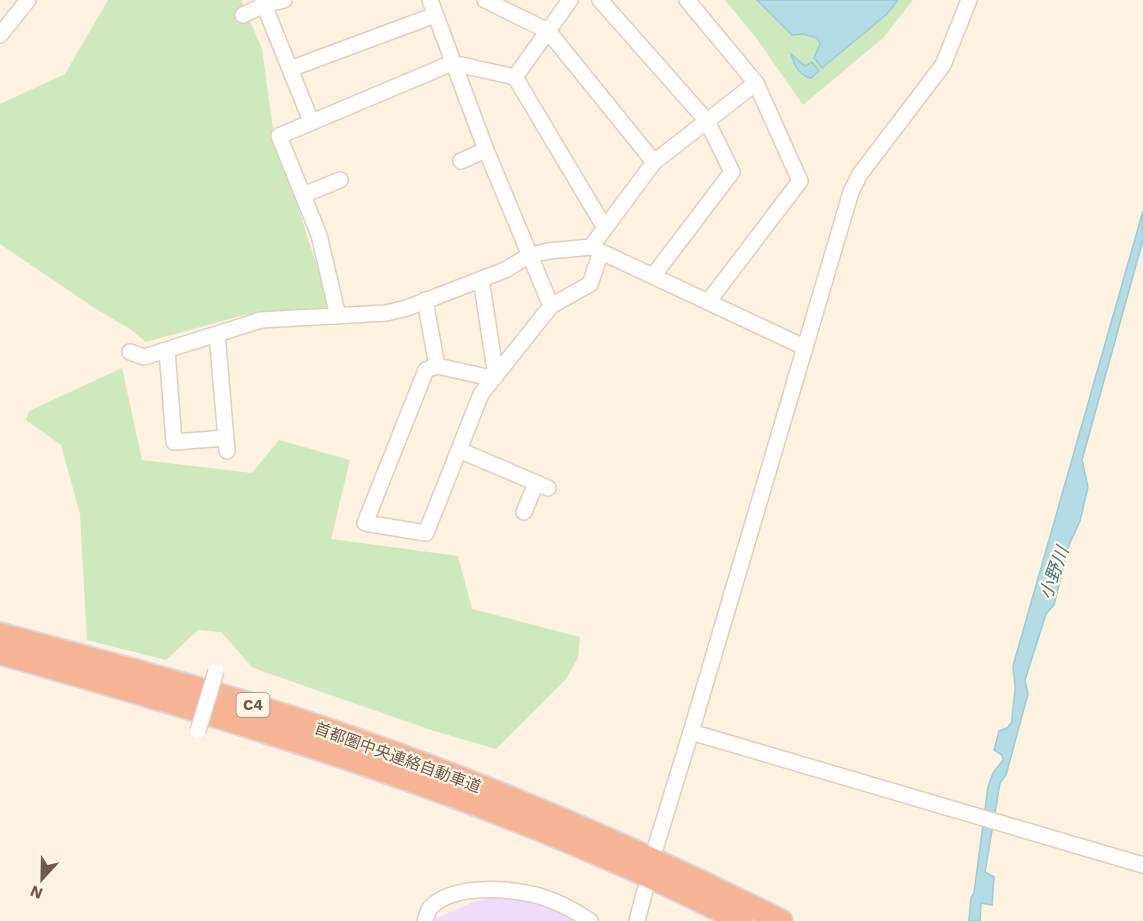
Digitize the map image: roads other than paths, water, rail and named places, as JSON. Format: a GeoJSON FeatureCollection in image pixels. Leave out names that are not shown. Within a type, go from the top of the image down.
{"type":"FeatureCollection","features":[{"type":"Feature","properties":{"kind":"highway","name":"首都圏中央連絡自動車道"},"geometry":{"type":"LineString","coordinates":[[0,634],[248,704],[404,758],[618,842],[781,921]]}},
{"type":"Feature","properties":{"kind":"highway","name":"首都圏中央連絡自動車道"},"geometry":{"type":"LineString","coordinates":[[0,653],[239,722],[452,796],[576,844],[692,896],[741,921]]}},
{"type":"Feature","properties":{"kind":"street"},"geometry":{"type":"LineString","coordinates":[[0,35],[28,0]]}},
{"type":"Feature","properties":{"kind":"street"},"geometry":{"type":"LineString","coordinates":[[243,15],[263,2],[284,0]]}},
{"type":"Feature","properties":{"kind":"street"},"geometry":{"type":"LineString","coordinates":[[430,0],[486,150],[551,306]]}},
{"type":"Feature","properties":{"kind":"street"},"geometry":{"type":"LineString","coordinates":[[485,0],[548,31],[654,162]]}},
{"type":"Feature","properties":{"kind":"street"},"geometry":{"type":"LineString","coordinates":[[515,77],[570,0]]}},
{"type":"Feature","properties":{"kind":"street"},"geometry":{"type":"LineString","coordinates":[[600,0],[707,121],[732,172],[653,276]]}},
{"type":"Feature","properties":{"kind":"street"},"geometry":{"type":"LineString","coordinates":[[687,0],[756,83],[800,181],[708,302]]}},
{"type":"Feature","properties":{"kind":"street"},"geometry":{"type":"LineString","coordinates":[[656,846],[851,192],[860,174],[942,65],[969,0]]}},
{"type":"Feature","properties":{"kind":"street"},"geometry":{"type":"LineString","coordinates":[[263,2],[311,122]]}},
{"type":"Feature","properties":{"kind":"street"},"geometry":{"type":"LineString","coordinates":[[290,69],[435,15]]}},
{"type":"Feature","properties":{"kind":"street"},"geometry":{"type":"LineString","coordinates":[[338,316],[319,235],[279,136],[452,63],[515,77],[605,228]]}},
{"type":"Feature","properties":{"kind":"street"},"geometry":{"type":"LineString","coordinates":[[496,376],[487,377],[437,366],[426,370],[365,523],[426,532],[481,394],[496,376],[551,306],[590,284],[596,250],[605,228],[654,162],[756,83]]}},
{"type":"Feature","properties":{"kind":"street"},"geometry":{"type":"LineString","coordinates":[[461,161],[486,150]]}},
{"type":"Feature","properties":{"kind":"street"},"geometry":{"type":"LineString","coordinates":[[303,195],[340,180]]}},
{"type":"Feature","properties":{"kind":"street"},"geometry":{"type":"LineString","coordinates":[[130,352],[144,357],[261,320],[386,313],[407,308],[505,270],[530,255],[549,251],[596,250],[804,346]]}},
{"type":"Feature","properties":{"kind":"street"},"geometry":{"type":"LineString","coordinates":[[480,279],[496,376]]}},
{"type":"Feature","properties":{"kind":"street"},"geometry":{"type":"LineString","coordinates":[[425,300],[437,366]]}},
{"type":"Feature","properties":{"kind":"street"},"geometry":{"type":"LineString","coordinates":[[168,350],[174,442],[226,445],[217,334]]}},
{"type":"Feature","properties":{"kind":"street"},"geometry":{"type":"LineString","coordinates":[[459,450],[542,485],[524,512]]}},
{"type":"Feature","properties":{"kind":"street"},"geometry":{"type":"LineString","coordinates":[[198,730],[216,671]]}},
{"type":"Feature","properties":{"kind":"street"},"geometry":{"type":"LineString","coordinates":[[691,732],[1143,865]]}},
{"type":"Feature","properties":{"kind":"street"},"geometry":{"type":"LineString","coordinates":[[425,921],[428,910],[444,897],[497,889],[538,896],[590,921]]}},
{"type":"Feature","properties":{"kind":"street"},"geometry":{"type":"LineString","coordinates":[[637,921],[645,890]]}},
{"type":"Feature","properties":{"kind":"water"},"geometry":{"type":"Polygon","coordinates":[[[757,0],[898,0],[887,14],[822,68],[814,58],[820,44],[817,38],[804,34],[792,35],[757,0]]]}},
{"type":"Feature","properties":{"kind":"water"},"geometry":{"type":"Polygon","coordinates":[[[791,54],[805,66],[812,62],[819,71],[811,78],[803,75],[795,66],[791,54]]]}},
{"type":"Feature","properties":{"kind":"water","name":"小野川"},"geometry":{"type":"Polygon","coordinates":[[[1143,211],[1143,240],[1082,460],[1088,487],[1080,521],[1069,545],[1054,605],[1046,614],[1025,680],[1028,694],[1006,775],[1000,783],[985,872],[994,877],[992,905],[981,903],[980,921],[969,921],[988,787],[993,773],[1003,760],[1002,755],[994,750],[999,731],[1007,728],[1012,722],[1015,688],[1013,666],[1143,211]]]}}]}
